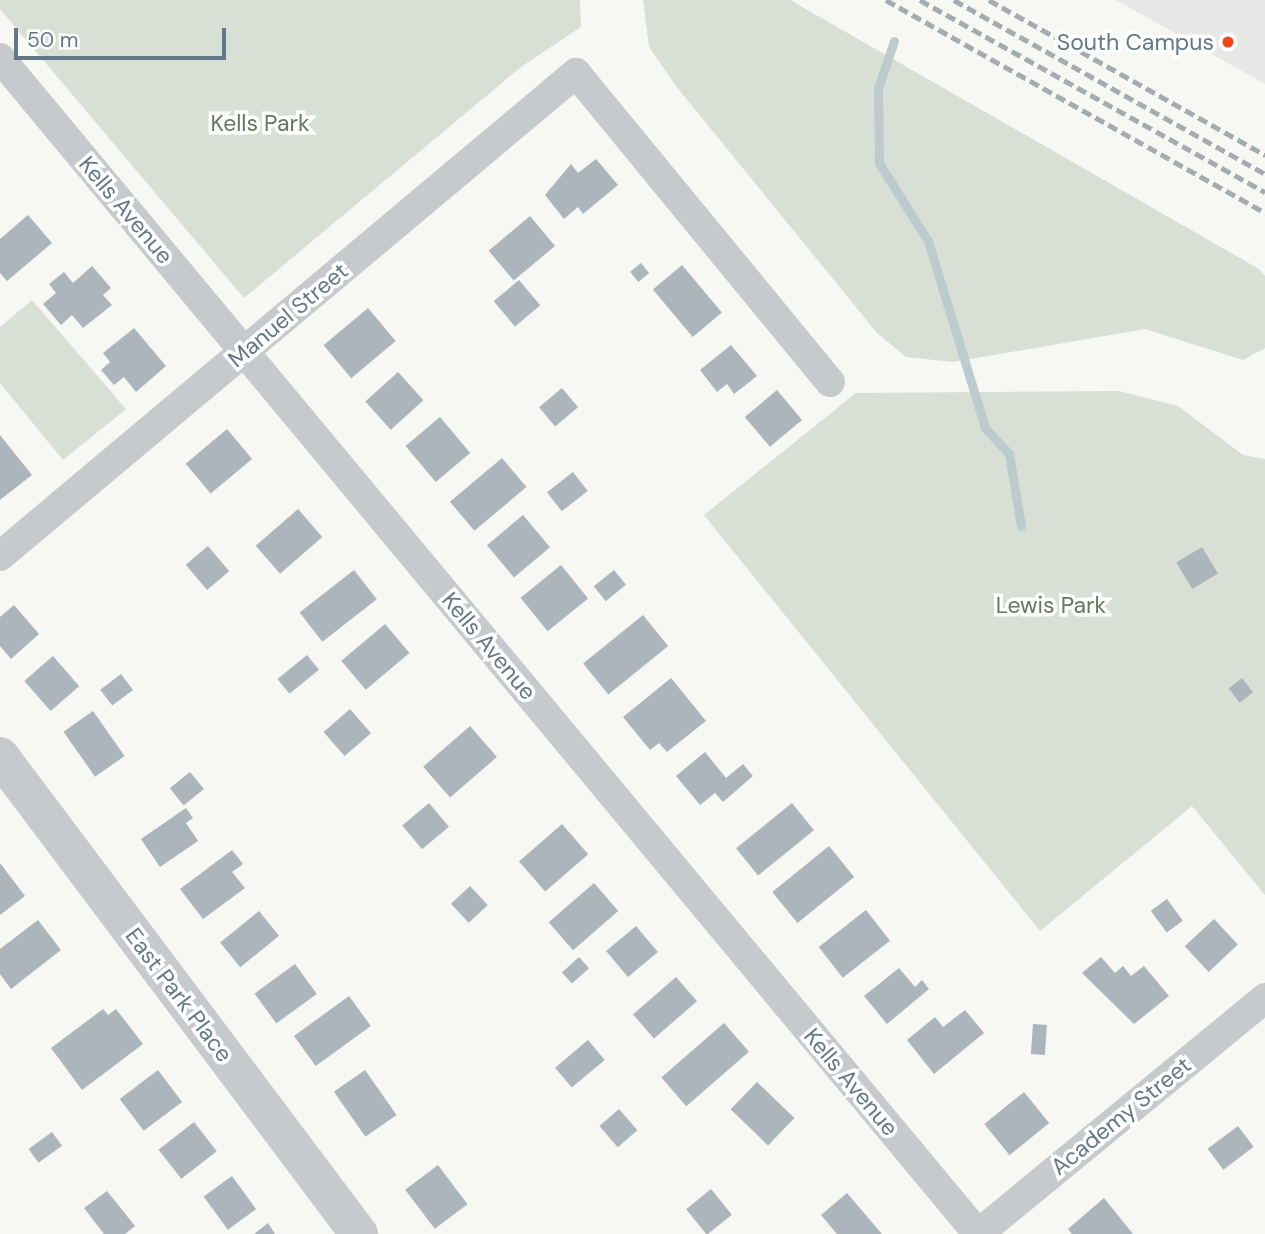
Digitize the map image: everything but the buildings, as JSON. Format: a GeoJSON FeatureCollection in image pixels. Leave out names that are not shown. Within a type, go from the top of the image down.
{"type":"FeatureCollection","features":[{"type":"Feature","properties":{"kind":"street","name":"Kells Avenue"},"geometry":{"type":"LineString","coordinates":[[0,58],[978,1234]]}},
{"type":"Feature","properties":{"kind":"street","name":"Manuel Street"},"geometry":{"type":"LineString","coordinates":[[0,556],[576,73],[830,382]]}},
{"type":"Feature","properties":{"kind":"street","name":"East Park Place"},"geometry":{"type":"LineString","coordinates":[[0,756],[359,1234]]}},
{"type":"Feature","properties":{"kind":"street","name":"Academy Street"},"geometry":{"type":"LineString","coordinates":[[978,1234],[1265,998]]}},
{"type":"Feature","properties":{"kind":"shaded area","name":"South Campus"},"geometry":{"type":"Polygon","coordinates":[[[1116,0],[1265,0],[1265,84],[1116,0]]]}},
{"type":"Feature","properties":{"kind":"green space","name":"Kells Park"},"geometry":{"type":"Polygon","coordinates":[[[0,0],[580,0],[581,27],[521,67],[244,298],[0,9],[0,0]]]}},
{"type":"Feature","properties":{"kind":"green space"},"geometry":{"type":"Polygon","coordinates":[[[643,0],[790,0],[1259,269],[1265,276],[1265,348],[1243,360],[1145,329],[953,362],[906,357],[877,333],[676,86],[649,47],[643,0]]]}},
{"type":"Feature","properties":{"kind":"green space"},"geometry":{"type":"Polygon","coordinates":[[[32,300],[126,409],[63,460],[0,383],[0,327],[32,300]]]}},
{"type":"Feature","properties":{"kind":"green space","name":"Lewis Park"},"geometry":{"type":"Polygon","coordinates":[[[1119,391],[1178,406],[1243,455],[1265,459],[1265,895],[1192,806],[1040,931],[704,515],[856,393],[1119,391]]]}},
{"type":"Feature","properties":{"kind":"waterway"},"geometry":{"type":"LineString","coordinates":[[894,41],[878,88],[879,163],[928,241],[985,428],[1009,454],[1021,526]]}},
{"type":"Feature","properties":{"kind":"railway"},"geometry":{"type":"LineString","coordinates":[[886,0],[1265,213]]}},
{"type":"Feature","properties":{"kind":"railway"},"geometry":{"type":"LineString","coordinates":[[920,0],[1265,192]]}},
{"type":"Feature","properties":{"kind":"railway"},"geometry":{"type":"LineString","coordinates":[[954,0],[1265,174]]}},
{"type":"Feature","properties":{"kind":"railway"},"geometry":{"type":"LineString","coordinates":[[989,0],[1265,155]]}},
{"type":"Feature","properties":{"kind":"place","name":"South Campus"},"geometry":{"type":"Point","coordinates":[1228,42]}}]}
